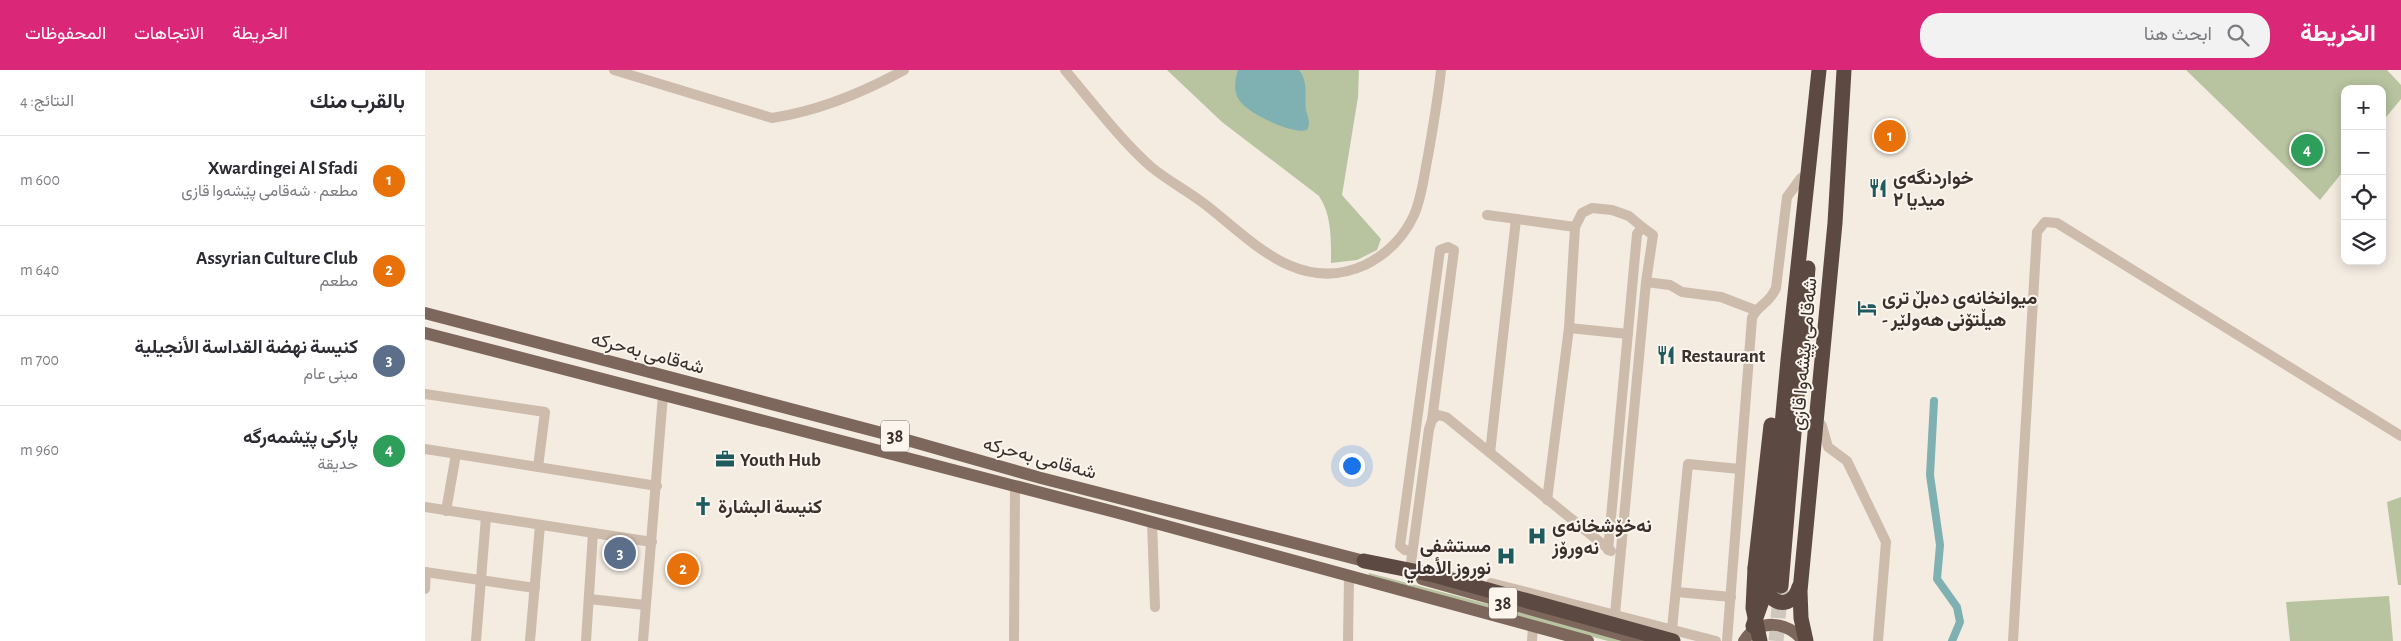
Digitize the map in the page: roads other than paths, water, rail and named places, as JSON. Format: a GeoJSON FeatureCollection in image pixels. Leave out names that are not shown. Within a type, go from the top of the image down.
{"type":"FeatureCollection","features":[{"type":"Feature","properties":{"kind":"highway","name":"شەقامی پێشەوا قازی"},"geometry":{"type":"LineString","coordinates":[[1747,638],[1764,599],[1767,580],[1815,102],[1821,70]]}},
{"type":"Feature","properties":{"kind":"highway","name":"شەقامی پێشەوا قازی"},"geometry":{"type":"LineString","coordinates":[[1804,641],[1799,605],[1791,584],[1821,70]]}},
{"type":"Feature","properties":{"kind":"highway","name":"شەقامی پێشەوا قازی"},"geometry":{"type":"LineString","coordinates":[[1791,584],[1843,70]]}},
{"type":"Feature","properties":{"kind":"highway","name":"شەقامی پێشەوا قازی"},"geometry":{"type":"LineString","coordinates":[[1791,584],[1817,420],[1835,223],[1843,70]]}},
{"type":"Feature","properties":{"kind":"highway"},"geometry":{"type":"LineString","coordinates":[[1747,638],[1753,608],[1755,568],[1801,178],[1815,102]]}},
{"type":"Feature","properties":{"kind":"highway"},"geometry":{"type":"LineString","coordinates":[[1365,561],[1410,570],[1669,636]]}},
{"type":"Feature","properties":{"kind":"highway"},"geometry":{"type":"LineString","coordinates":[[1767,580],[1771,598],[1785,603],[1797,595],[1791,584]]}},
{"type":"Feature","properties":{"kind":"main road","name":"شەقامی بەحرکە"},"geometry":{"type":"LineString","coordinates":[[425,313],[882,433],[1041,478],[1365,561],[1488,599],[1644,641]]}},
{"type":"Feature","properties":{"kind":"main road","name":"شەقامی بەحرکە"},"geometry":{"type":"LineString","coordinates":[[425,332],[1152,522],[1588,641]]}},
{"type":"Feature","properties":{"kind":"main road","name":"شەقامی پێشەوا قازی"},"geometry":{"type":"LineString","coordinates":[[1747,638],[1766,625],[1778,625],[1791,630],[1804,641]]}},
{"type":"Feature","properties":{"kind":"street"},"geometry":{"type":"LineString","coordinates":[[614,70],[772,118],[792,114],[847,97],[868,89],[904,70]]}},
{"type":"Feature","properties":{"kind":"street"},"geometry":{"type":"LineString","coordinates":[[1065,70],[1152,167],[1205,204],[1266,253],[1299,270],[1321,273],[1355,269],[1375,260],[1397,242],[1409,224],[1415,213],[1423,182],[1441,70]]}},
{"type":"Feature","properties":{"kind":"street"},"geometry":{"type":"LineString","coordinates":[[1727,641],[1752,318],[1755,310],[1767,304],[1775,288],[1787,197],[1801,178]]}},
{"type":"Feature","properties":{"kind":"street"},"geometry":{"type":"LineString","coordinates":[[1547,500],[1569,328],[1575,226],[1582,213],[1592,208],[1612,210],[1629,216],[1653,235],[1645,282],[1615,614]]}},
{"type":"Feature","properties":{"kind":"street"},"geometry":{"type":"LineString","coordinates":[[1487,215],[1575,226]]}},
{"type":"Feature","properties":{"kind":"street"},"geometry":{"type":"LineString","coordinates":[[1491,453],[1517,219]]}},
{"type":"Feature","properties":{"kind":"street"},"geometry":{"type":"LineString","coordinates":[[2013,641],[2037,232],[2045,222],[2057,223],[2401,436]]}},
{"type":"Feature","properties":{"kind":"street"},"geometry":{"type":"LineString","coordinates":[[1608,550],[1637,234],[1641,227]]}},
{"type":"Feature","properties":{"kind":"street"},"geometry":{"type":"LineString","coordinates":[[1410,570],[1454,250],[1448,248],[1440,250],[1400,546],[1405,550],[1412,551]]}},
{"type":"Feature","properties":{"kind":"street"},"geometry":{"type":"LineString","coordinates":[[1645,282],[1670,285],[1682,292],[1721,297],[1755,310]]}},
{"type":"Feature","properties":{"kind":"street"},"geometry":{"type":"LineString","coordinates":[[1569,328],[1628,334]]}},
{"type":"Feature","properties":{"kind":"street"},"geometry":{"type":"LineString","coordinates":[[425,394],[545,412],[537,467]]}},
{"type":"Feature","properties":{"kind":"street"},"geometry":{"type":"LineString","coordinates":[[643,641],[663,394]]}},
{"type":"Feature","properties":{"kind":"street"},"geometry":{"type":"LineString","coordinates":[[1432,420],[1438,415],[1446,417],[1608,550],[1619,555]]}},
{"type":"Feature","properties":{"kind":"street"},"geometry":{"type":"LineString","coordinates":[[1817,420],[1828,447],[1847,460],[1886,542],[1878,641]]}},
{"type":"Feature","properties":{"kind":"street"},"geometry":{"type":"LineString","coordinates":[[425,449],[657,486]]}},
{"type":"Feature","properties":{"kind":"street"},"geometry":{"type":"LineString","coordinates":[[446,511],[456,454]]}},
{"type":"Feature","properties":{"kind":"street"},"geometry":{"type":"LineString","coordinates":[[1669,636],[1677,592],[1688,464],[1740,469]]}},
{"type":"Feature","properties":{"kind":"street"},"geometry":{"type":"LineString","coordinates":[[1014,641],[1015,487]]}},
{"type":"Feature","properties":{"kind":"street"},"geometry":{"type":"LineString","coordinates":[[425,508],[652,542]]}},
{"type":"Feature","properties":{"kind":"street"},"geometry":{"type":"LineString","coordinates":[[476,641],[486,517]]}},
{"type":"Feature","properties":{"kind":"street"},"geometry":{"type":"LineString","coordinates":[[1152,522],[1155,607]]}},
{"type":"Feature","properties":{"kind":"street"},"geometry":{"type":"LineString","coordinates":[[530,641],[540,525]]}},
{"type":"Feature","properties":{"kind":"street"},"geometry":{"type":"LineString","coordinates":[[586,641],[593,533]]}},
{"type":"Feature","properties":{"kind":"street"},"geometry":{"type":"LineString","coordinates":[[425,589],[426,572],[535,588]]}},
{"type":"Feature","properties":{"kind":"street"},"geometry":{"type":"LineString","coordinates":[[1348,641],[1349,577]]}},
{"type":"Feature","properties":{"kind":"street"},"geometry":{"type":"LineString","coordinates":[[1468,585],[1473,581],[1481,581],[1615,614],[1669,636],[1716,641]]}},
{"type":"Feature","properties":{"kind":"street"},"geometry":{"type":"LineString","coordinates":[[1677,592],[1731,597]]}},
{"type":"Feature","properties":{"kind":"street"},"geometry":{"type":"LineString","coordinates":[[589,599],[645,605]]}},
{"type":"Feature","properties":{"kind":"street"},"geometry":{"type":"LineString","coordinates":[[1532,641],[1533,626]]}},
{"type":"Feature","properties":{"kind":"water"},"geometry":{"type":"Polygon","coordinates":[[[1238,70],[1299,70],[1305,84],[1306,110],[1309,122],[1307,130],[1300,131],[1281,126],[1260,117],[1244,105],[1239,100],[1235,89],[1238,70]]]}},
{"type":"Feature","properties":{"kind":"waterway"},"geometry":{"type":"LineString","coordinates":[[1934,401],[1930,475],[1940,545],[1937,579],[1957,607],[1960,622],[1952,641]]}},
{"type":"Feature","properties":{"kind":"tunnel"},"geometry":{"type":"LineString","coordinates":[[1776,641],[1781,586]]}},
{"type":"Feature","properties":{"kind":"place","name":"Xwardingei Al Sfadi"},"geometry":{"type":"Point","coordinates":[1890,136]}},
{"type":"Feature","properties":{"kind":"place","name":"پارکی پێشمەرگە"},"geometry":{"type":"Point","coordinates":[2307,150]}},
{"type":"Feature","properties":{"kind":"place","name":"خواردنگەی میدیا ٢"},"geometry":{"type":"Point","coordinates":[1878,188]}},
{"type":"Feature","properties":{"kind":"place","name":"میوانخانەی دەبڵ تری - هیڵتۆنی هەولێر"},"geometry":{"type":"Point","coordinates":[1867,308]}},
{"type":"Feature","properties":{"kind":"place","name":"Restaurant"},"geometry":{"type":"Point","coordinates":[1666,355]}},
{"type":"Feature","properties":{"kind":"place","name":"Youth Hub"},"geometry":{"type":"Point","coordinates":[725,459]}},
{"type":"Feature","properties":{"kind":"place","name":"كنيسة البشارة"},"geometry":{"type":"Point","coordinates":[703,506]}},
{"type":"Feature","properties":{"kind":"place","name":"نەخۆشخانەی نەورۆز"},"geometry":{"type":"Point","coordinates":[1537,536]}},
{"type":"Feature","properties":{"kind":"place","name":"كنيسة نهضة القداسة الأنجيلية"},"geometry":{"type":"Point","coordinates":[620,553]}},
{"type":"Feature","properties":{"kind":"place","name":"مستشفى نوروز الأهلي"},"geometry":{"type":"Point","coordinates":[1506,556]}},
{"type":"Feature","properties":{"kind":"place","name":"Assyrian Culture Club"},"geometry":{"type":"Point","coordinates":[683,569]}}]}
